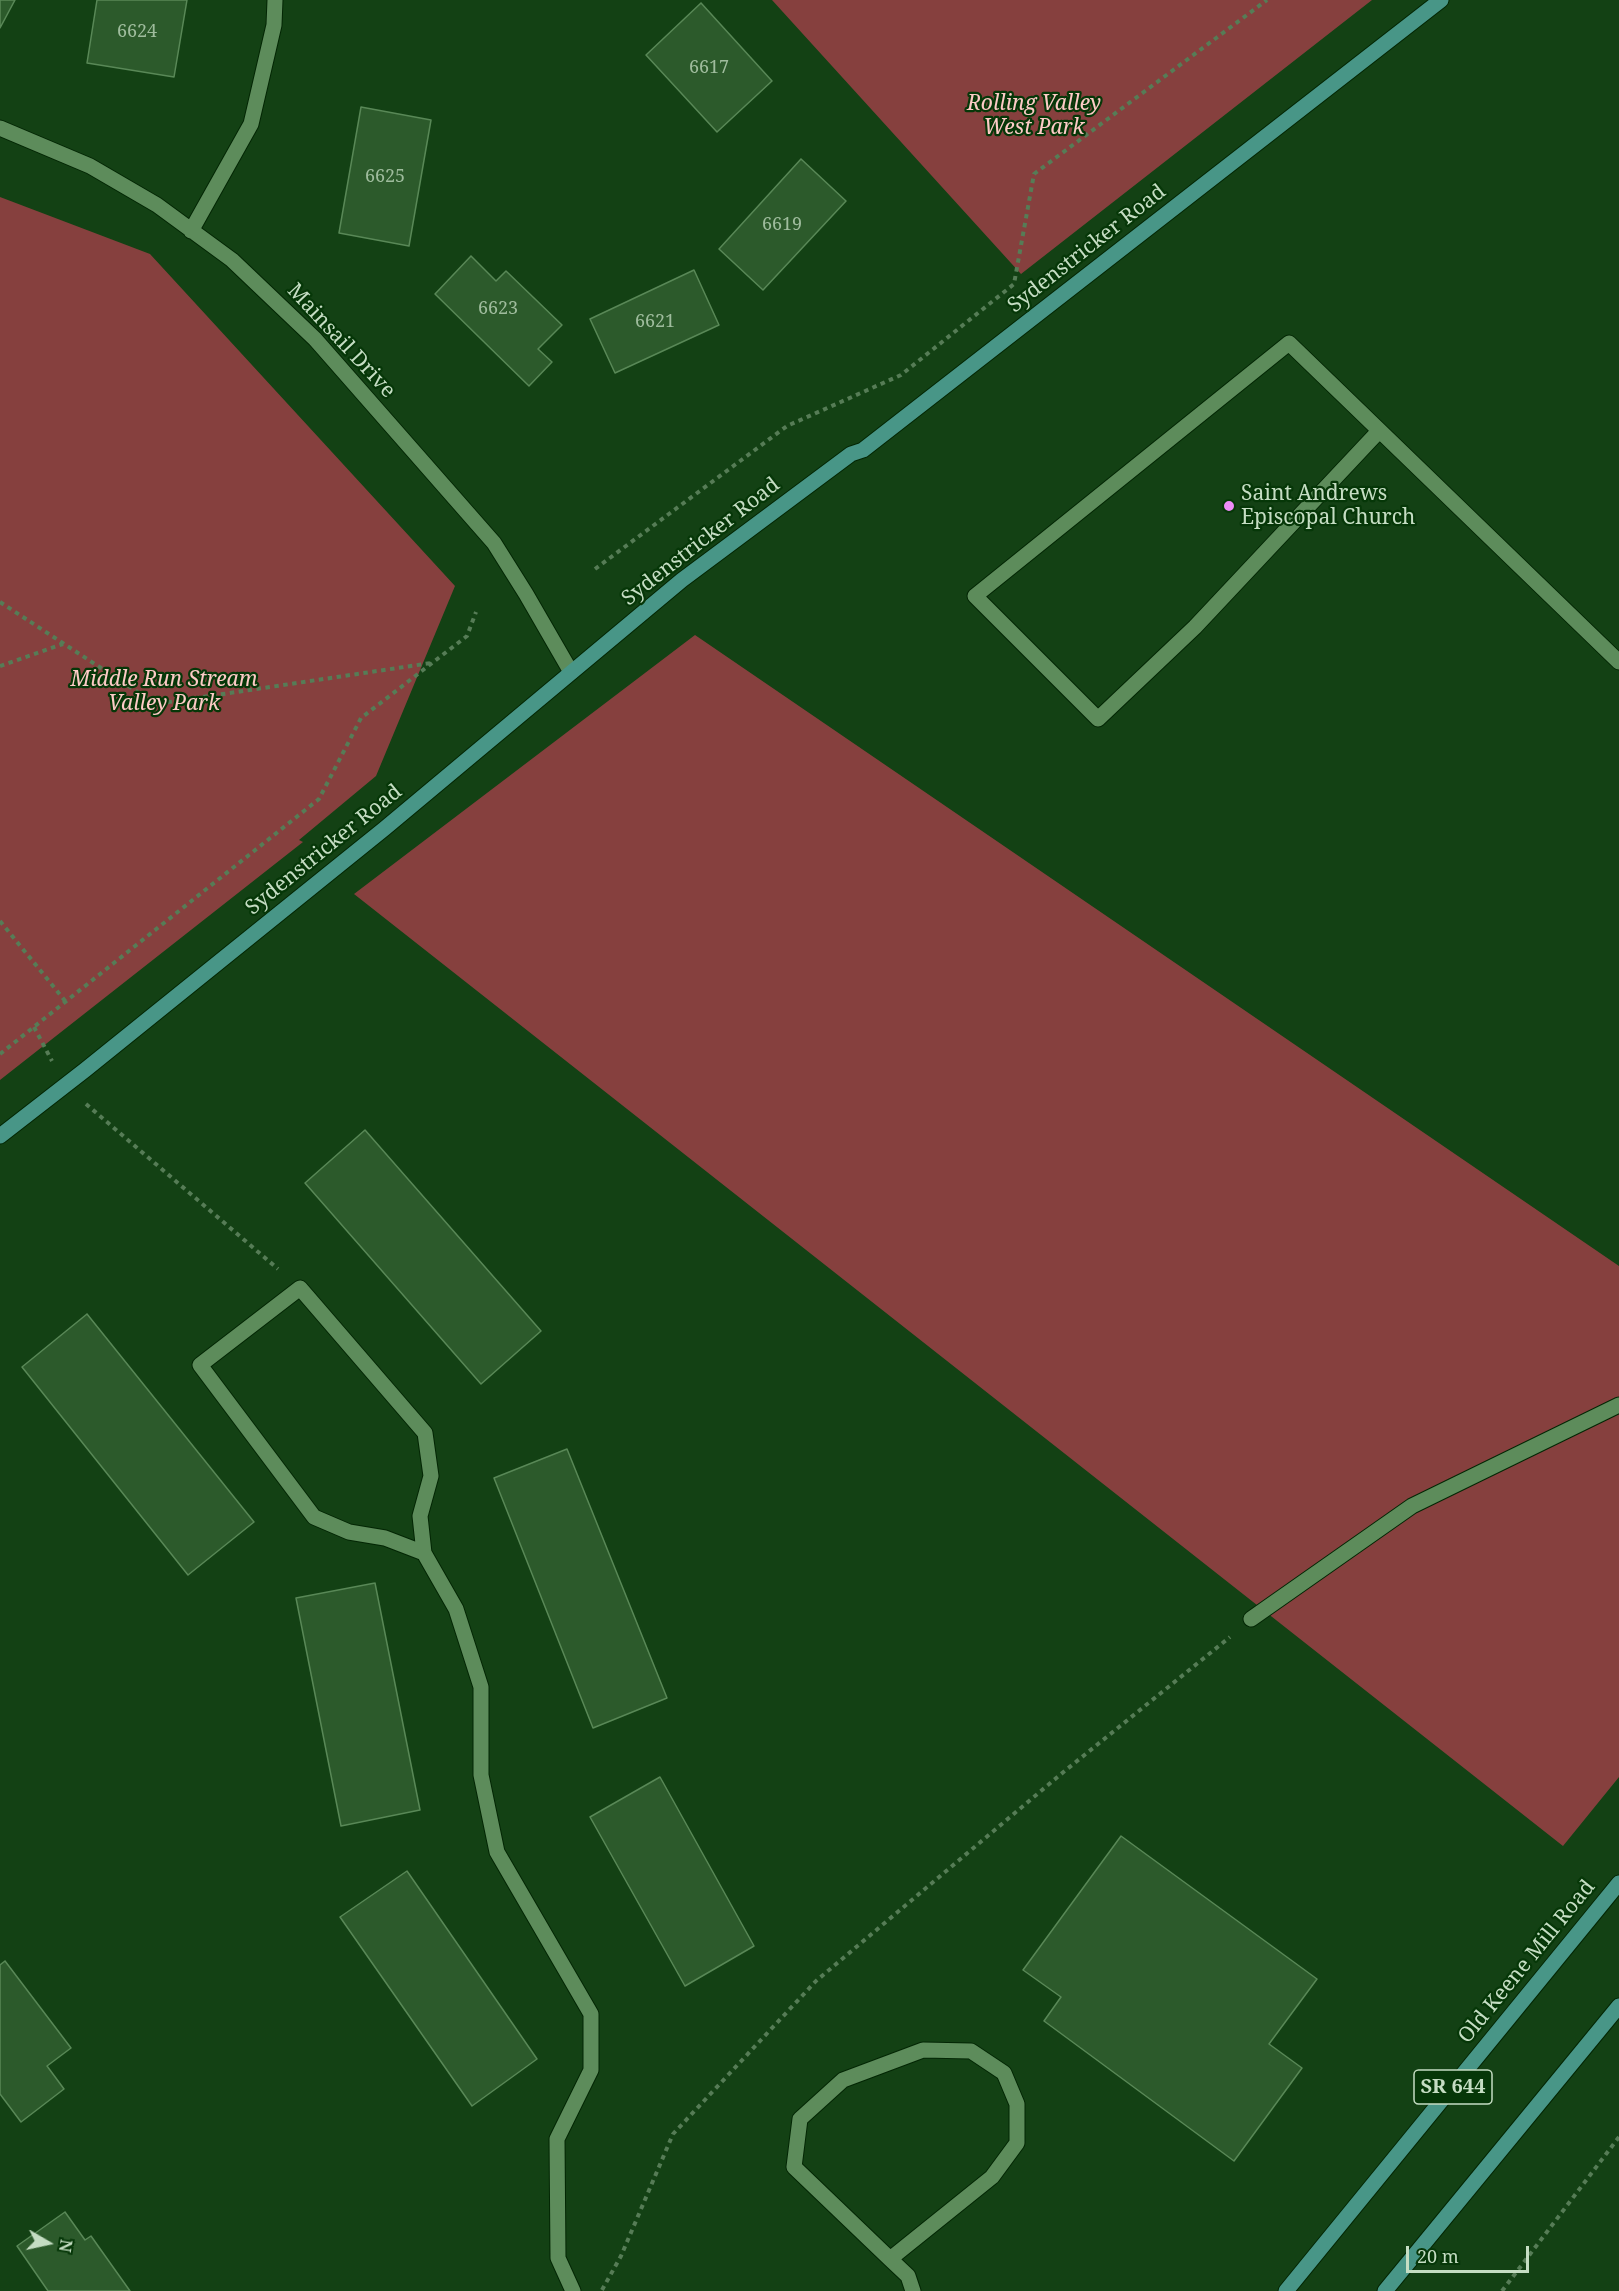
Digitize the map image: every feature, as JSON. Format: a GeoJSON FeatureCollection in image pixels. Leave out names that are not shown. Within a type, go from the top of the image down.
{"type":"FeatureCollection","features":[{"type":"Feature","properties":{"kind":"main road","name":"Sydenstricker Road"},"geometry":{"type":"LineString","coordinates":[[0,1136],[384,829],[681,580],[851,454],[872,443],[1441,0]]}},
{"type":"Feature","properties":{"kind":"main road","name":"Old Keene Mill Road"},"geometry":{"type":"LineString","coordinates":[[1286,2291],[1619,1883]]}},
{"type":"Feature","properties":{"kind":"main road"},"geometry":{"type":"LineString","coordinates":[[1385,2291],[1619,2006]]}},
{"type":"Feature","properties":{"kind":"street"},"geometry":{"type":"LineString","coordinates":[[191,231],[251,124],[274,25],[275,0]]}},
{"type":"Feature","properties":{"kind":"street","name":"Mainsail Drive"},"geometry":{"type":"LineString","coordinates":[[0,128],[90,166],[158,205],[232,260],[315,339],[494,543],[571,672]]}},
{"type":"Feature","properties":{"kind":"street"},"geometry":{"type":"LineString","coordinates":[[1379,431],[1196,627],[1098,719],[975,596],[1289,343],[1619,662]]}},
{"type":"Feature","properties":{"kind":"street"},"geometry":{"type":"LineString","coordinates":[[424,1553],[385,1538],[349,1532],[314,1517],[200,1365],[300,1288],[424,1433],[431,1476],[420,1516],[424,1553],[456,1609],[481,1687],[481,1775],[497,1852],[591,2014],[591,2070],[557,2139],[558,2258],[573,2291]]}},
{"type":"Feature","properties":{"kind":"street"},"geometry":{"type":"LineString","coordinates":[[1251,1619],[1412,1506],[1619,1405]]}},
{"type":"Feature","properties":{"kind":"street"},"geometry":{"type":"LineString","coordinates":[[890,2259],[992,2177],[1017,2143],[1017,2104],[1004,2073],[970,2051],[923,2050],[843,2080],[800,2119],[794,2167],[890,2259],[908,2276],[914,2291]]}},
{"type":"Feature","properties":{"kind":"path"},"geometry":{"type":"LineString","coordinates":[[595,569],[787,426],[901,375],[1014,284],[1034,174],[1267,0]]}},
{"type":"Feature","properties":{"kind":"path"},"geometry":{"type":"LineString","coordinates":[[0,602],[156,704],[431,663]]}},
{"type":"Feature","properties":{"kind":"path"},"geometry":{"type":"LineString","coordinates":[[0,1054],[319,799],[361,718],[467,636],[476,612]]}},
{"type":"Feature","properties":{"kind":"path"},"geometry":{"type":"LineString","coordinates":[[0,666],[63,643]]}},
{"type":"Feature","properties":{"kind":"path"},"geometry":{"type":"LineString","coordinates":[[0,921],[66,1002]]}},
{"type":"Feature","properties":{"kind":"path"},"geometry":{"type":"LineString","coordinates":[[34,1027],[65,1086],[300,1288]]}},
{"type":"Feature","properties":{"kind":"path"},"geometry":{"type":"LineString","coordinates":[[602,2291],[621,2256],[673,2134],[816,1981],[1061,1774],[1251,1619]]}},
{"type":"Feature","properties":{"kind":"path"},"geometry":{"type":"LineString","coordinates":[[1502,2291],[1619,2137]]}},
{"type":"Feature","properties":{"kind":"green space","name":"Rolling Valley West Park"},"geometry":{"type":"Polygon","coordinates":[[[772,0],[1372,0],[1021,274],[772,0]]]}},
{"type":"Feature","properties":{"kind":"green space","name":"Middle Run Stream Valley Park"},"geometry":{"type":"Polygon","coordinates":[[[0,197],[150,254],[455,586],[376,776],[299,840],[303,842],[0,1080],[0,197]]]}},
{"type":"Feature","properties":{"kind":"green space"},"geometry":{"type":"Polygon","coordinates":[[[695,635],[1619,1266],[1619,1777],[1563,1846],[354,894],[695,635]]]}},
{"type":"Feature","properties":{"kind":"building"},"geometry":{"type":"Polygon","coordinates":[[[0,0],[15,0],[0,28],[0,0]]]}},
{"type":"Feature","properties":{"kind":"building"},"geometry":{"type":"Polygon","coordinates":[[[97,0],[187,0],[174,77],[87,63],[97,0]]]}},
{"type":"Feature","properties":{"kind":"building"},"geometry":{"type":"Polygon","coordinates":[[[701,3],[772,81],[717,132],[646,55],[701,3]]]}},
{"type":"Feature","properties":{"kind":"building"},"geometry":{"type":"Polygon","coordinates":[[[361,107],[431,120],[409,246],[339,233],[361,107]]]}},
{"type":"Feature","properties":{"kind":"building"},"geometry":{"type":"Polygon","coordinates":[[[801,159],[846,201],[763,290],[719,249],[801,159]]]}},
{"type":"Feature","properties":{"kind":"building"},"geometry":{"type":"Polygon","coordinates":[[[471,256],[496,281],[506,271],[562,325],[538,349],[552,362],[529,386],[435,294],[471,256]]]}},
{"type":"Feature","properties":{"kind":"building"},"geometry":{"type":"Polygon","coordinates":[[[694,270],[719,325],[615,373],[590,319],[694,270]]]}},
{"type":"Feature","properties":{"kind":"building"},"geometry":{"type":"Polygon","coordinates":[[[365,1130],[541,1331],[481,1384],[305,1183],[365,1130]]]}},
{"type":"Feature","properties":{"kind":"building"},"geometry":{"type":"Polygon","coordinates":[[[87,1314],[254,1522],[188,1575],[22,1367],[87,1314]]]}},
{"type":"Feature","properties":{"kind":"building"},"geometry":{"type":"Polygon","coordinates":[[[567,1449],[667,1698],[593,1728],[494,1478],[567,1449]]]}},
{"type":"Feature","properties":{"kind":"building"},"geometry":{"type":"Polygon","coordinates":[[[375,1583],[420,1810],[341,1826],[296,1598],[375,1583]]]}},
{"type":"Feature","properties":{"kind":"building"},"geometry":{"type":"Polygon","coordinates":[[[660,1777],[754,1946],[685,1986],[590,1817],[660,1777]]]}},
{"type":"Feature","properties":{"kind":"building"},"geometry":{"type":"Polygon","coordinates":[[[1121,1836],[1317,1979],[1269,2044],[1302,2068],[1234,2161],[1044,2021],[1061,1997],[1023,1970],[1121,1836]]]}},
{"type":"Feature","properties":{"kind":"building"},"geometry":{"type":"Polygon","coordinates":[[[407,1871],[537,2059],[472,2106],[340,1917],[407,1871]]]}},
{"type":"Feature","properties":{"kind":"building"},"geometry":{"type":"Polygon","coordinates":[[[5,1961],[71,2048],[47,2066],[64,2089],[21,2122],[0,2094],[0,1965],[5,1961]]]}},
{"type":"Feature","properties":{"kind":"building"},"geometry":{"type":"Polygon","coordinates":[[[65,2212],[85,2240],[91,2236],[130,2291],[48,2291],[17,2246],[65,2212]]]}},
{"type":"Feature","properties":{"kind":"place","name":"Saint Andrews Episcopal Church"},"geometry":{"type":"Point","coordinates":[1229,506]}}]}
